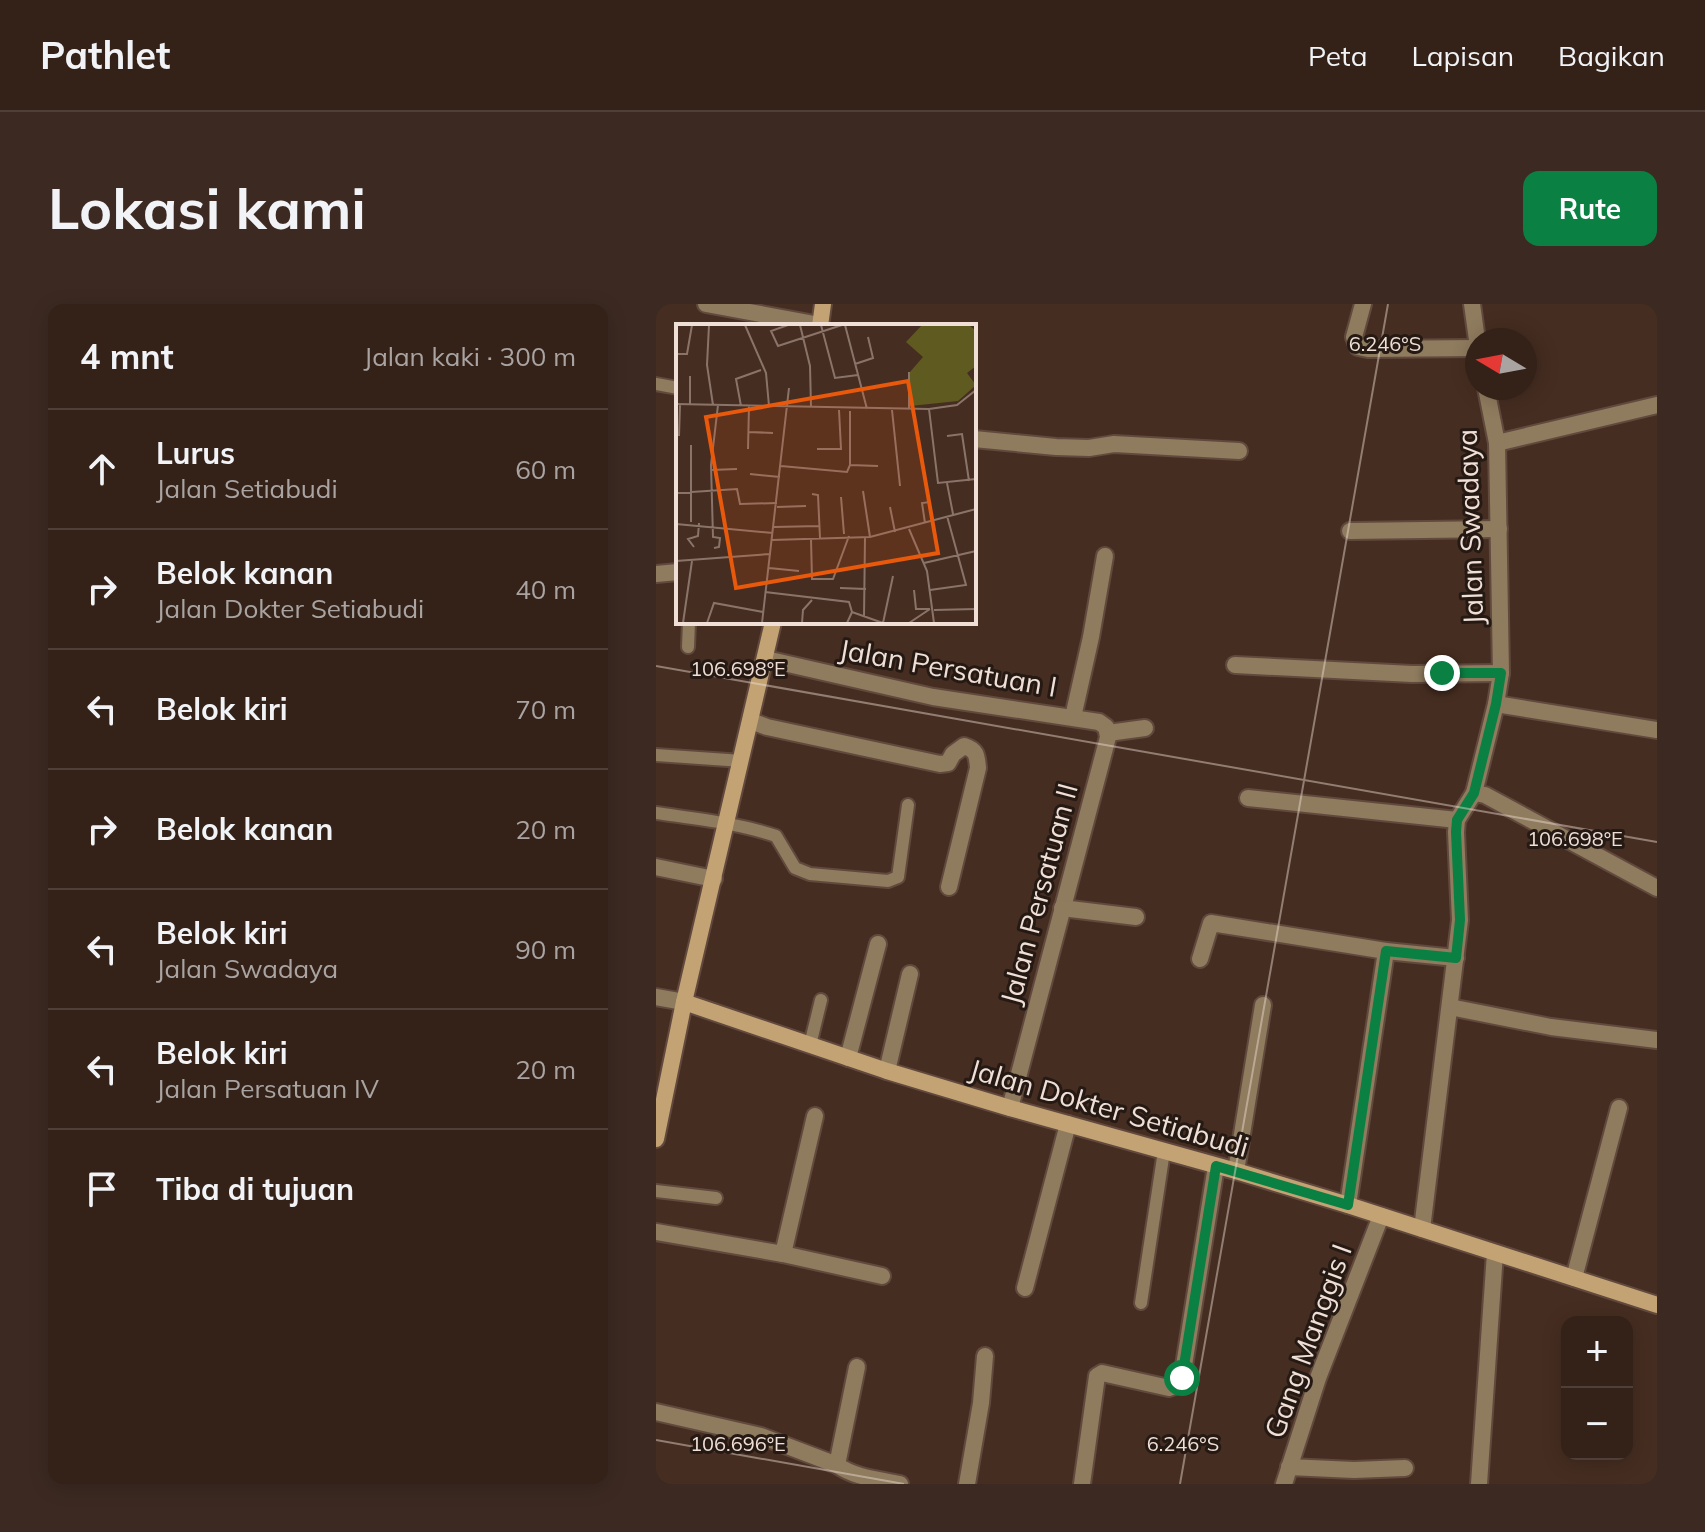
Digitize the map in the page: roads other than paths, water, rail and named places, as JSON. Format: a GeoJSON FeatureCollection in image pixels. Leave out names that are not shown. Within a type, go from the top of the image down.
{"type":"FeatureCollection","features":[{"type":"Feature","properties":{"kind":"street"},"geometry":{"type":"LineString","coordinates":[[706,304],[815,324]]}},
{"type":"Feature","properties":{"kind":"street"},"geometry":{"type":"LineString","coordinates":[[820,324],[823,304]]}},
{"type":"Feature","properties":{"kind":"street"},"geometry":{"type":"LineString","coordinates":[[1363,304],[1354,337],[1358,347],[1465,348]]}},
{"type":"Feature","properties":{"kind":"street"},"geometry":{"type":"LineString","coordinates":[[1472,304],[1475,328]]}},
{"type":"Feature","properties":{"kind":"street","name":"Jalan Swadaya"},"geometry":{"type":"LineString","coordinates":[[1457,820],[1474,793],[1501,673],[1497,443],[1488,400]]}},
{"type":"Feature","properties":{"kind":"street"},"geometry":{"type":"LineString","coordinates":[[1497,443],[1657,405]]}},
{"type":"Feature","properties":{"kind":"street"},"geometry":{"type":"LineString","coordinates":[[976,439],[1056,447],[1089,448],[1114,444],[1239,451]]}},
{"type":"Feature","properties":{"kind":"street"},"geometry":{"type":"LineString","coordinates":[[1350,531],[1499,529]]}},
{"type":"Feature","properties":{"kind":"street"},"geometry":{"type":"LineString","coordinates":[[1105,556],[1073,717],[1099,722],[1108,733],[1145,728]]}},
{"type":"Feature","properties":{"kind":"street"},"geometry":{"type":"LineString","coordinates":[[656,574],[676,572]]}},
{"type":"Feature","properties":{"kind":"street"},"geometry":{"type":"LineString","coordinates":[[656,1139],[658,1116],[773,624]]}},
{"type":"Feature","properties":{"kind":"street","name":"Jalan Persatuan I"},"geometry":{"type":"LineString","coordinates":[[766,659],[933,697],[1073,717]]}},
{"type":"Feature","properties":{"kind":"street"},"geometry":{"type":"LineString","coordinates":[[1235,665],[1412,674],[1501,673]]}},
{"type":"Feature","properties":{"kind":"street"},"geometry":{"type":"LineString","coordinates":[[1496,704],[1657,730]]}},
{"type":"Feature","properties":{"kind":"street"},"geometry":{"type":"LineString","coordinates":[[751,721],[940,764],[948,763],[953,754],[964,746],[972,749],[977,755],[978,768],[949,887]]}},
{"type":"Feature","properties":{"kind":"street","name":"Jalan Persatuan II"},"geometry":{"type":"LineString","coordinates":[[1010,1108],[1108,733]]}},
{"type":"Feature","properties":{"kind":"street"},"geometry":{"type":"LineString","coordinates":[[1474,793],[1485,795],[1657,888]]}},
{"type":"Feature","properties":{"kind":"street"},"geometry":{"type":"LineString","coordinates":[[1248,798],[1457,820],[1460,920],[1422,1229]]}},
{"type":"Feature","properties":{"kind":"street"},"geometry":{"type":"LineString","coordinates":[[656,867],[714,879]]}},
{"type":"Feature","properties":{"kind":"street"},"geometry":{"type":"LineString","coordinates":[[1062,908],[1136,917]]}},
{"type":"Feature","properties":{"kind":"street"},"geometry":{"type":"LineString","coordinates":[[1200,959],[1211,923],[1386,951],[1456,958]]}},
{"type":"Feature","properties":{"kind":"street"},"geometry":{"type":"LineString","coordinates":[[848,1058],[878,944]]}},
{"type":"Feature","properties":{"kind":"street"},"geometry":{"type":"LineString","coordinates":[[1348,1205],[1386,951]]}},
{"type":"Feature","properties":{"kind":"street"},"geometry":{"type":"LineString","coordinates":[[887,1071],[910,974]]}},
{"type":"Feature","properties":{"kind":"street"},"geometry":{"type":"LineString","coordinates":[[656,997],[684,1002]]}},
{"type":"Feature","properties":{"kind":"street","name":"Jalan Dokter Setiabudi"},"geometry":{"type":"LineString","coordinates":[[684,1002],[887,1071],[1348,1205],[1657,1305]]}},
{"type":"Feature","properties":{"kind":"street"},"geometry":{"type":"LineString","coordinates":[[1236,1171],[1263,1005]]}},
{"type":"Feature","properties":{"kind":"street"},"geometry":{"type":"LineString","coordinates":[[1450,1007],[1551,1027],[1657,1040]]}},
{"type":"Feature","properties":{"kind":"street"},"geometry":{"type":"LineString","coordinates":[[1574,1278],[1619,1108]]}},
{"type":"Feature","properties":{"kind":"street"},"geometry":{"type":"LineString","coordinates":[[783,1254],[815,1116]]}},
{"type":"Feature","properties":{"kind":"street"},"geometry":{"type":"LineString","coordinates":[[1025,1288],[1068,1124]]}},
{"type":"Feature","properties":{"kind":"street"},"geometry":{"type":"LineString","coordinates":[[1082,1484],[1097,1376],[1102,1373],[1169,1388],[1177,1385],[1182,1378],[1216,1166]]}},
{"type":"Feature","properties":{"kind":"street","name":"Gang Manggis I"},"geometry":{"type":"LineString","coordinates":[[1284,1484],[1318,1378],[1381,1216]]}},
{"type":"Feature","properties":{"kind":"street"},"geometry":{"type":"LineString","coordinates":[[656,1232],[783,1254],[882,1276]]}},
{"type":"Feature","properties":{"kind":"street"},"geometry":{"type":"LineString","coordinates":[[1479,1484],[1495,1253]]}},
{"type":"Feature","properties":{"kind":"street"},"geometry":{"type":"LineString","coordinates":[[967,1484],[981,1403],[985,1356]]}},
{"type":"Feature","properties":{"kind":"street"},"geometry":{"type":"LineString","coordinates":[[837,1465],[857,1367]]}},
{"type":"Feature","properties":{"kind":"street"},"geometry":{"type":"LineString","coordinates":[[656,1412],[761,1436],[861,1477],[900,1484]]}},
{"type":"Feature","properties":{"kind":"street"},"geometry":{"type":"LineString","coordinates":[[1289,1467],[1354,1470],[1405,1468]]}},
{"type":"Feature","properties":{"kind":"lane"},"geometry":{"type":"LineString","coordinates":[[656,384],[676,388]]}},
{"type":"Feature","properties":{"kind":"lane"},"geometry":{"type":"LineString","coordinates":[[688,647],[689,624]]}},
{"type":"Feature","properties":{"kind":"lane"},"geometry":{"type":"LineString","coordinates":[[656,755],[742,761]]}},
{"type":"Feature","properties":{"kind":"lane"},"geometry":{"type":"LineString","coordinates":[[656,813],[749,827],[776,836],[795,868],[810,874],[888,881],[898,877],[908,805]]}},
{"type":"Feature","properties":{"kind":"lane"},"geometry":{"type":"LineString","coordinates":[[810,1045],[821,1000]]}},
{"type":"Feature","properties":{"kind":"lane"},"geometry":{"type":"LineString","coordinates":[[1141,1303],[1164,1151]]}},
{"type":"Feature","properties":{"kind":"lane"},"geometry":{"type":"LineString","coordinates":[[656,1191],[716,1198]]}}]}
